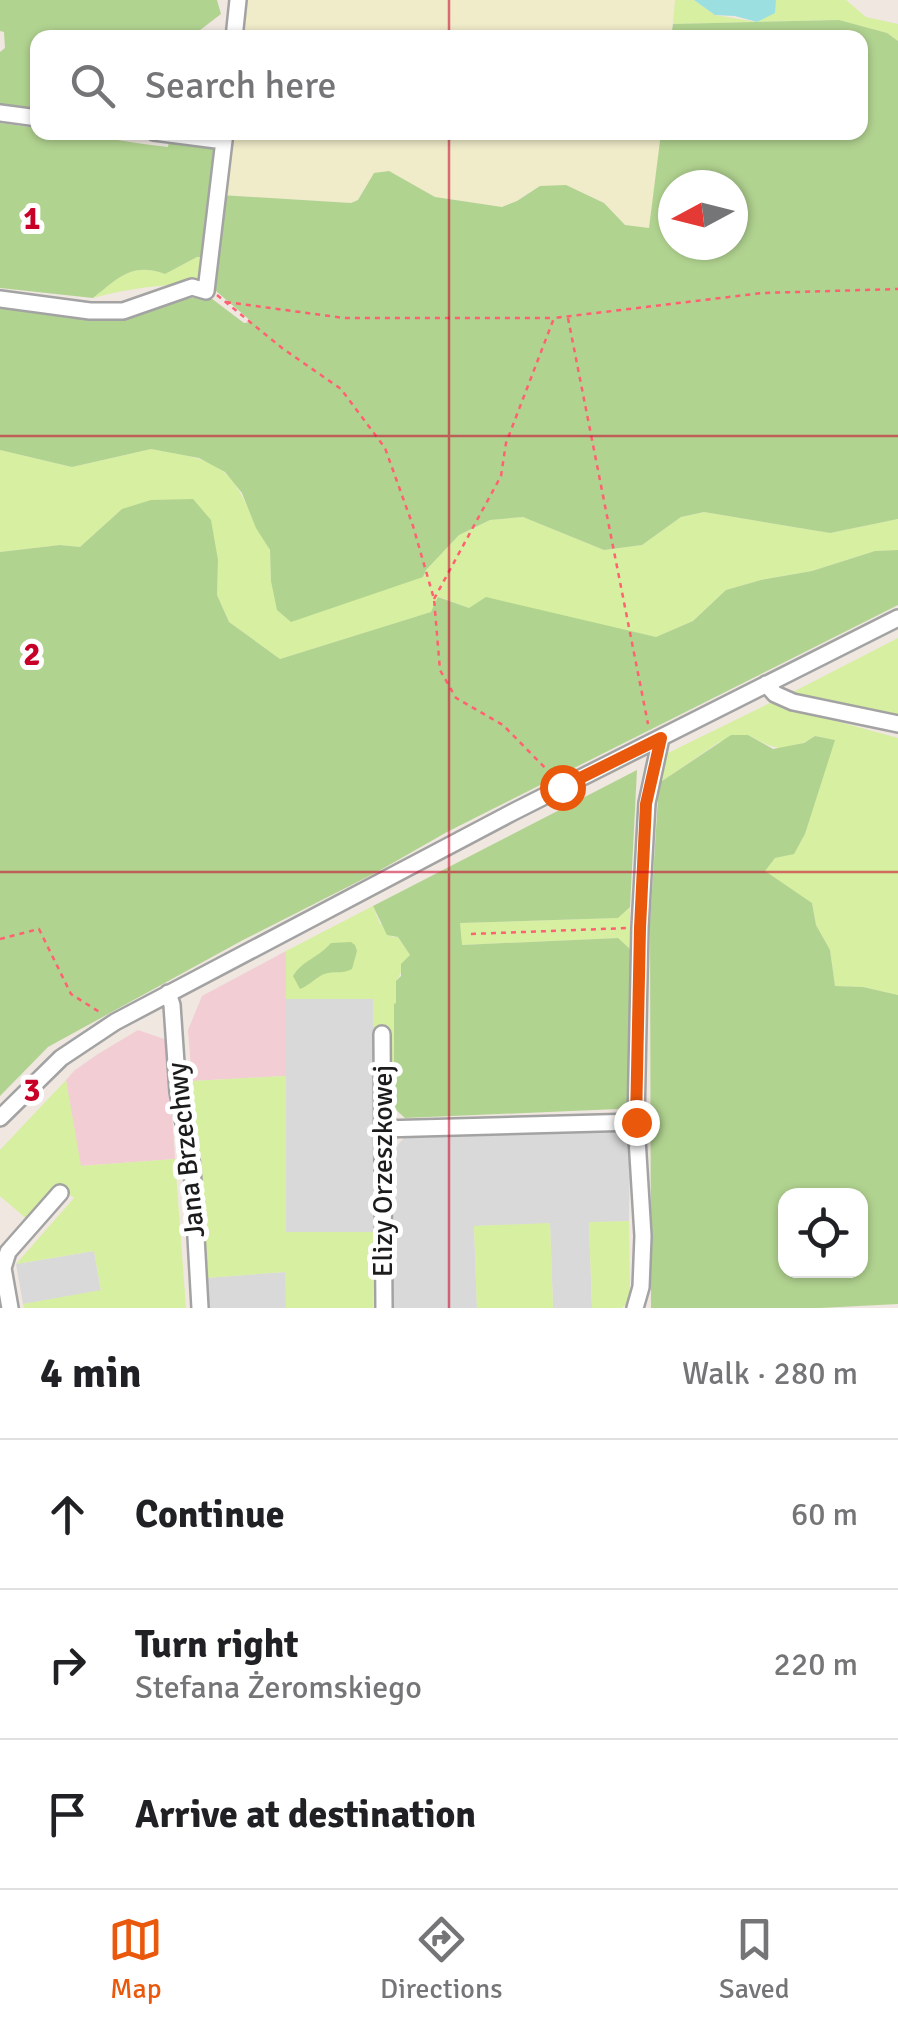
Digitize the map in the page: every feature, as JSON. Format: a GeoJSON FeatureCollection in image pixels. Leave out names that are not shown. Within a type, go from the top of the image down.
{"type":"FeatureCollection","features":[{"type":"Feature","properties":{"kind":"street"},"geometry":{"type":"LineString","coordinates":[[235,30],[238,0]]}},
{"type":"Feature","properties":{"kind":"street"},"geometry":{"type":"LineString","coordinates":[[0,114],[30,117]]}},
{"type":"Feature","properties":{"kind":"street"},"geometry":{"type":"LineString","coordinates":[[0,299],[90,311],[124,311],[192,287],[206,291],[224,140]]}},
{"type":"Feature","properties":{"kind":"street"},"geometry":{"type":"LineString","coordinates":[[0,1118],[61,1058],[115,1022],[562,787],[898,618]]}},
{"type":"Feature","properties":{"kind":"street"},"geometry":{"type":"LineString","coordinates":[[766,684],[775,694],[793,702],[898,724]]}},
{"type":"Feature","properties":{"kind":"street"},"geometry":{"type":"LineString","coordinates":[[634,1308],[641,1287],[643,1236],[636,1122],[640,928],[646,804],[661,738]]}},
{"type":"Feature","properties":{"kind":"street","name":"Jana Brzechwy"},"geometry":{"type":"LineString","coordinates":[[168,993],[178,1092],[192,1166],[200,1308]]}},
{"type":"Feature","properties":{"kind":"street","name":"Elizy Orzeszkowej"},"geometry":{"type":"LineString","coordinates":[[382,1034],[384,1308]]}},
{"type":"Feature","properties":{"kind":"street"},"geometry":{"type":"LineString","coordinates":[[382,1130],[636,1122]]}},
{"type":"Feature","properties":{"kind":"street"},"geometry":{"type":"LineString","coordinates":[[10,1308],[3,1268],[8,1252],[60,1192]]}},
{"type":"Feature","properties":{"kind":"path"},"geometry":{"type":"LineString","coordinates":[[225,302],[344,318],[554,318],[762,293],[898,290]]}},
{"type":"Feature","properties":{"kind":"path"},"geometry":{"type":"LineString","coordinates":[[206,291],[341,388],[386,448],[434,599],[440,670],[456,698],[504,725],[562,787]]}},
{"type":"Feature","properties":{"kind":"path"},"geometry":{"type":"LineString","coordinates":[[568,316],[648,724]]}},
{"type":"Feature","properties":{"kind":"path"},"geometry":{"type":"LineString","coordinates":[[434,599],[501,476],[506,443],[554,318]]}},
{"type":"Feature","properties":{"kind":"path"},"geometry":{"type":"LineString","coordinates":[[472,934],[640,928]]}},
{"type":"Feature","properties":{"kind":"path"},"geometry":{"type":"LineString","coordinates":[[0,939],[39,930],[71,994],[115,1022]]}},
{"type":"Feature","properties":{"kind":"shaded area"},"geometry":{"type":"Polygon","coordinates":[[[245,0],[675,0],[672,30],[242,30],[245,0]]]}},
{"type":"Feature","properties":{"kind":"shaded area"},"geometry":{"type":"Polygon","coordinates":[[[228,140],[660,140],[650,229],[625,225],[604,203],[566,185],[527,193],[502,207],[435,197],[389,171],[351,203],[222,195],[228,140]]]}},
{"type":"Feature","properties":{"kind":"shaded area"},"geometry":{"type":"Polygon","coordinates":[[[286,951],[286,1076],[192,1081],[188,1030],[202,996],[286,951]]]}},
{"type":"Feature","properties":{"kind":"shaded area"},"geometry":{"type":"Polygon","coordinates":[[[286,999],[374,999],[373,1232],[286,1232],[286,999]]]}},
{"type":"Feature","properties":{"kind":"shaded area"},"geometry":{"type":"Polygon","coordinates":[[[138,1030],[167,1040],[175,1159],[80,1166],[66,1080],[98,1054],[138,1030]]]}},
{"type":"Feature","properties":{"kind":"shaded area"},"geometry":{"type":"Polygon","coordinates":[[[619,1131],[630,1142],[629,1221],[589,1223],[592,1308],[553,1308],[550,1224],[474,1226],[477,1308],[393,1308],[394,1149],[404,1138],[619,1131]]]}},
{"type":"Feature","properties":{"kind":"shaded area"},"geometry":{"type":"Polygon","coordinates":[[[94,1251],[101,1291],[23,1304],[16,1264],[94,1251]]]}},
{"type":"Feature","properties":{"kind":"shaded area"},"geometry":{"type":"Polygon","coordinates":[[[286,1272],[286,1308],[207,1308],[205,1278],[286,1272]]]}},
{"type":"Feature","properties":{"kind":"green space"},"geometry":{"type":"Polygon","coordinates":[[[0,0],[217,0],[221,14],[200,30],[30,30],[30,110],[0,106],[0,52],[5,48],[4,32],[0,31],[0,0]]]}},
{"type":"Feature","properties":{"kind":"green space"},"geometry":{"type":"Polygon","coordinates":[[[675,0],[694,0],[715,15],[757,22],[673,24],[675,0]]]}},
{"type":"Feature","properties":{"kind":"green space"},"geometry":{"type":"Polygon","coordinates":[[[776,0],[846,0],[866,17],[898,24],[898,41],[887,33],[838,20],[757,22],[774,13],[776,0]]]}},
{"type":"Feature","properties":{"kind":"green space"},"geometry":{"type":"Polygon","coordinates":[[[839,20],[887,33],[898,41],[898,519],[830,533],[704,512],[681,517],[642,545],[604,550],[523,517],[490,520],[459,535],[423,577],[291,622],[277,610],[270,550],[242,493],[225,472],[199,458],[151,449],[72,467],[0,450],[0,305],[95,316],[207,295],[244,323],[252,322],[209,285],[221,195],[351,203],[358,200],[374,173],[389,171],[435,197],[502,207],[540,186],[566,185],[604,203],[625,225],[649,228],[660,140],[868,140],[868,30],[672,30],[673,24],[839,20]]]}},
{"type":"Feature","properties":{"kind":"green space"},"geometry":{"type":"Polygon","coordinates":[[[0,123],[30,127],[30,140],[117,140],[168,147],[169,140],[177,140],[218,145],[204,257],[165,274],[134,271],[93,298],[0,288],[0,123]]]}},
{"type":"Feature","properties":{"kind":"green space"},"geometry":{"type":"Polygon","coordinates":[[[204,257],[202,284],[147,287],[93,298],[126,274],[143,270],[165,274],[204,257]]]}},
{"type":"Feature","properties":{"kind":"green space"},"geometry":{"type":"Polygon","coordinates":[[[151,449],[189,456],[227,474],[268,545],[271,581],[423,577],[459,535],[490,520],[523,517],[604,550],[642,545],[681,517],[704,512],[830,533],[898,519],[898,550],[875,551],[812,571],[726,590],[693,621],[656,637],[469,608],[439,597],[432,612],[280,659],[229,622],[217,595],[218,560],[122,509],[80,547],[60,545],[0,552],[0,450],[72,467],[151,449]]]}},
{"type":"Feature","properties":{"kind":"green space"},"geometry":{"type":"Polygon","coordinates":[[[193,499],[211,520],[218,560],[217,595],[229,622],[280,659],[431,612],[438,597],[469,608],[486,597],[656,637],[693,621],[726,590],[812,571],[875,551],[898,550],[898,605],[447,832],[243,940],[48,1047],[0,1096],[0,552],[60,545],[80,547],[122,509],[151,500],[193,499]]]}},
{"type":"Feature","properties":{"kind":"green space"},"geometry":{"type":"Polygon","coordinates":[[[898,638],[898,721],[791,693],[898,638]]]}},
{"type":"Feature","properties":{"kind":"green space"},"geometry":{"type":"Polygon","coordinates":[[[770,703],[898,738],[898,995],[835,986],[830,950],[816,925],[812,903],[764,871],[775,858],[794,853],[805,834],[834,740],[815,736],[788,748],[748,735],[719,742],[659,783],[668,753],[770,703]]]}},
{"type":"Feature","properties":{"kind":"green space"},"geometry":{"type":"Polygon","coordinates":[[[731,735],[748,735],[773,749],[804,743],[815,736],[835,740],[805,834],[794,854],[775,858],[765,871],[812,903],[816,925],[830,950],[835,986],[898,995],[898,1304],[651,1308],[650,923],[659,783],[731,735]]]}},
{"type":"Feature","properties":{"kind":"green space"},"geometry":{"type":"Polygon","coordinates":[[[637,770],[630,907],[618,918],[460,923],[462,945],[618,938],[630,949],[630,1100],[618,1109],[405,1118],[394,1108],[394,1004],[401,964],[410,955],[398,937],[387,935],[373,906],[637,770]]]}},
{"type":"Feature","properties":{"kind":"green space"},"geometry":{"type":"Polygon","coordinates":[[[373,906],[379,922],[392,937],[398,937],[410,955],[396,982],[394,1108],[373,1108],[373,999],[286,999],[286,951],[373,906]]]}},
{"type":"Feature","properties":{"kind":"green space"},"geometry":{"type":"Polygon","coordinates":[[[630,907],[630,949],[617,938],[461,945],[460,923],[618,918],[630,907]]]}},
{"type":"Feature","properties":{"kind":"green space"},"geometry":{"type":"Polygon","coordinates":[[[351,942],[357,951],[352,969],[324,974],[300,989],[293,976],[302,966],[331,943],[351,942]]]}},
{"type":"Feature","properties":{"kind":"green space"},"geometry":{"type":"Polygon","coordinates":[[[286,1076],[286,1232],[373,1232],[373,1308],[286,1308],[285,1272],[205,1278],[192,1081],[286,1076]]]}},
{"type":"Feature","properties":{"kind":"green space"},"geometry":{"type":"Polygon","coordinates":[[[66,1080],[81,1166],[175,1159],[186,1308],[24,1308],[23,1304],[101,1290],[94,1251],[16,1264],[74,1198],[57,1184],[28,1220],[0,1196],[0,1150],[66,1080]]]}},
{"type":"Feature","properties":{"kind":"green space"},"geometry":{"type":"Polygon","coordinates":[[[629,1221],[630,1300],[622,1308],[592,1308],[589,1222],[629,1221]]]}},
{"type":"Feature","properties":{"kind":"green space"},"geometry":{"type":"Polygon","coordinates":[[[550,1223],[553,1308],[477,1308],[474,1226],[550,1223]]]}},
{"type":"Feature","properties":{"kind":"water"},"geometry":{"type":"Polygon","coordinates":[[[694,0],[776,0],[775,13],[757,22],[715,15],[694,0]]]}},
{"type":"Feature","properties":{"kind":"route"},"geometry":{"type":"LineString","coordinates":[[562,787],[661,738],[646,804],[636,1122]]}}]}
